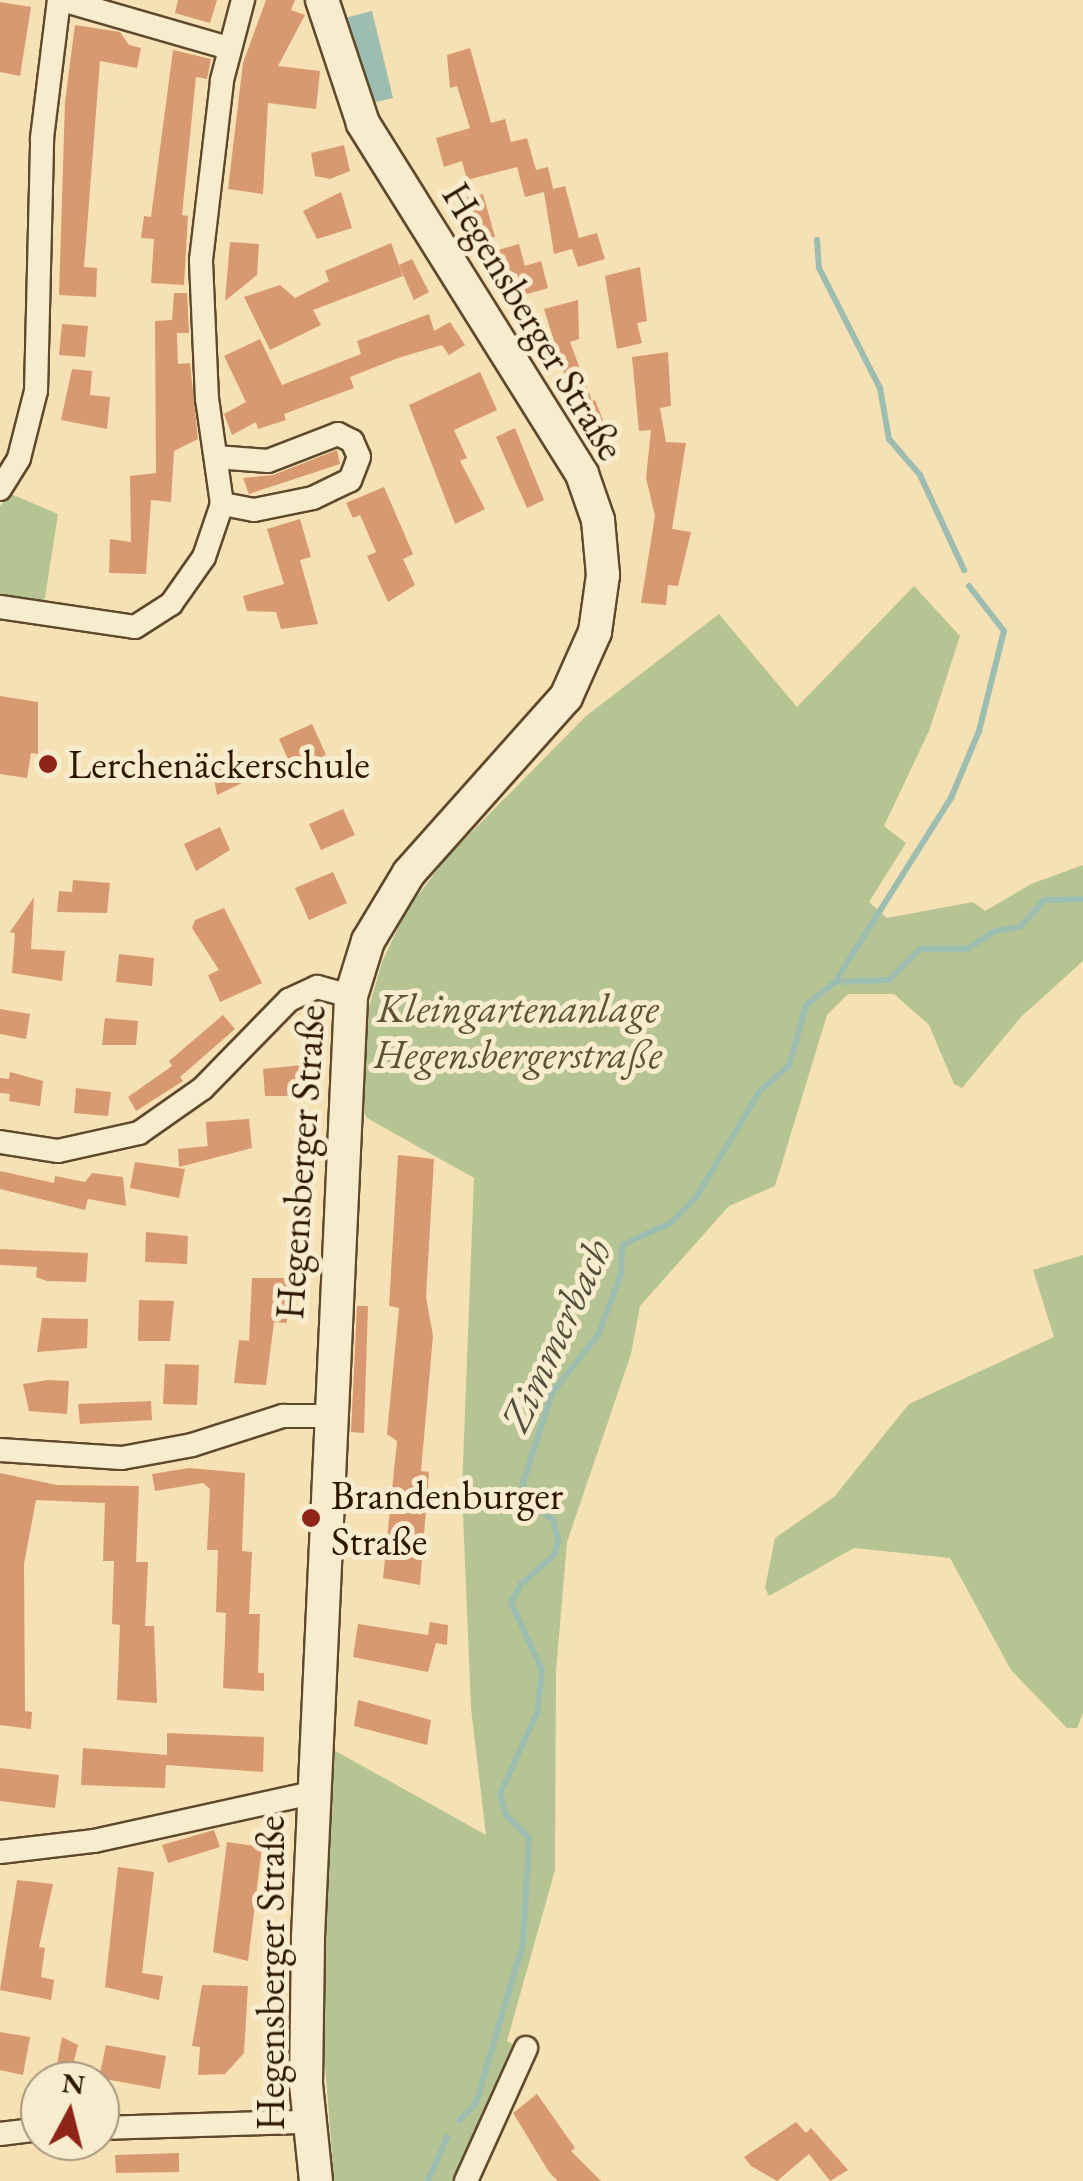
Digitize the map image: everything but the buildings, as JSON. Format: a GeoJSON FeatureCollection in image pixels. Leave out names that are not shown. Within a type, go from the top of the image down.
{"type":"FeatureCollection","features":[{"type":"Feature","properties":{"kind":"street"},"geometry":{"type":"LineString","coordinates":[[0,489],[24,444],[37,379],[42,138],[60,0],[228,48]]}},
{"type":"Feature","properties":{"kind":"street"},"geometry":{"type":"LineString","coordinates":[[0,607],[135,627],[172,604],[204,557],[222,504],[201,260],[228,48],[243,0]]}},
{"type":"Feature","properties":{"kind":"street","name":"Hegensberger Straße"},"geometry":{"type":"LineString","coordinates":[[316,2181],[308,2122],[312,1794],[352,996],[368,941],[409,873],[566,697],[595,632],[602,554],[593,502],[576,460],[364,123],[322,0]]}},
{"type":"Feature","properties":{"kind":"street"},"geometry":{"type":"LineString","coordinates":[[216,457],[268,462],[338,434],[352,442],[359,457],[350,480],[313,498],[254,510],[222,504]]}},
{"type":"Feature","properties":{"kind":"street"},"geometry":{"type":"LineString","coordinates":[[0,1142],[58,1152],[138,1132],[204,1088],[288,1000],[317,988],[352,996]]}},
{"type":"Feature","properties":{"kind":"street"},"geometry":{"type":"LineString","coordinates":[[0,1450],[122,1458],[192,1445],[283,1416],[328,1416]]}},
{"type":"Feature","properties":{"kind":"street"},"geometry":{"type":"LineString","coordinates":[[0,1852],[94,1841],[312,1794]]}},
{"type":"Feature","properties":{"kind":"street"},"geometry":{"type":"LineString","coordinates":[[466,2181],[526,2048]]}},
{"type":"Feature","properties":{"kind":"street"},"geometry":{"type":"LineString","coordinates":[[120,2127],[308,2122]]}},
{"type":"Feature","properties":{"kind":"green space"},"geometry":{"type":"Polygon","coordinates":[[[11,494],[58,514],[43,610],[0,601],[0,506],[11,494]]]}},
{"type":"Feature","properties":{"kind":"green space","name":"Kleingartenanlage Hegensbergerstraße"},"geometry":{"type":"Polygon","coordinates":[[[914,586],[960,636],[929,731],[884,826],[906,843],[869,902],[887,918],[973,902],[985,911],[1031,884],[1083,865],[1083,961],[1021,1017],[962,1088],[954,1084],[929,1025],[894,994],[848,994],[827,1015],[775,1186],[729,1206],[640,1306],[631,1354],[567,1542],[556,1671],[555,1870],[507,2041],[519,2048],[461,2181],[334,2181],[323,2038],[332,1749],[486,1835],[471,1708],[462,1490],[474,1178],[367,1118],[358,1101],[369,1007],[382,962],[406,911],[448,856],[586,716],[719,614],[797,707],[914,586]]]}},
{"type":"Feature","properties":{"kind":"green space"},"geometry":{"type":"Polygon","coordinates":[[[1083,1255],[1083,1713],[1077,1728],[1067,1728],[1011,1670],[950,1558],[854,1548],[769,1596],[765,1588],[775,1538],[834,1497],[909,1404],[1054,1337],[1033,1270],[1083,1255]]]}},
{"type":"Feature","properties":{"kind":"shaded area"},"geometry":{"type":"Polygon","coordinates":[[[372,11],[393,98],[372,103],[345,18],[372,11]]]}},
{"type":"Feature","properties":{"kind":"waterway"},"geometry":{"type":"LineString","coordinates":[[817,240],[819,268],[880,388],[889,439],[920,475],[964,570]]}},
{"type":"Feature","properties":{"kind":"waterway"},"geometry":{"type":"LineString","coordinates":[[835,982],[951,798],[979,731],[1004,631],[969,586]]}},
{"type":"Feature","properties":{"kind":"waterway","name":"Zimmerbach"},"geometry":{"type":"LineString","coordinates":[[460,2120],[476,2103],[523,1943],[529,1838],[506,1815],[500,1794],[537,1713],[542,1670],[511,1603],[521,1584],[555,1554],[558,1540],[553,1520],[523,1495],[523,1483],[552,1393],[598,1335],[621,1274],[622,1245],[672,1222],[695,1199],[760,1091],[789,1066],[806,1005],[835,982],[889,980],[920,949],[967,949],[995,931],[1020,927],[1044,900],[1083,899]]}},
{"type":"Feature","properties":{"kind":"waterway","name":"Zimmerbach"},"geometry":{"type":"LineString","coordinates":[[428,2181],[447,2137]]}},
{"type":"Feature","properties":{"kind":"place","name":"Lerchenäckerschule"},"geometry":{"type":"Point","coordinates":[48,764]}},
{"type":"Feature","properties":{"kind":"place","name":"Brandenburger Straße"},"geometry":{"type":"Point","coordinates":[311,1518]}}]}
